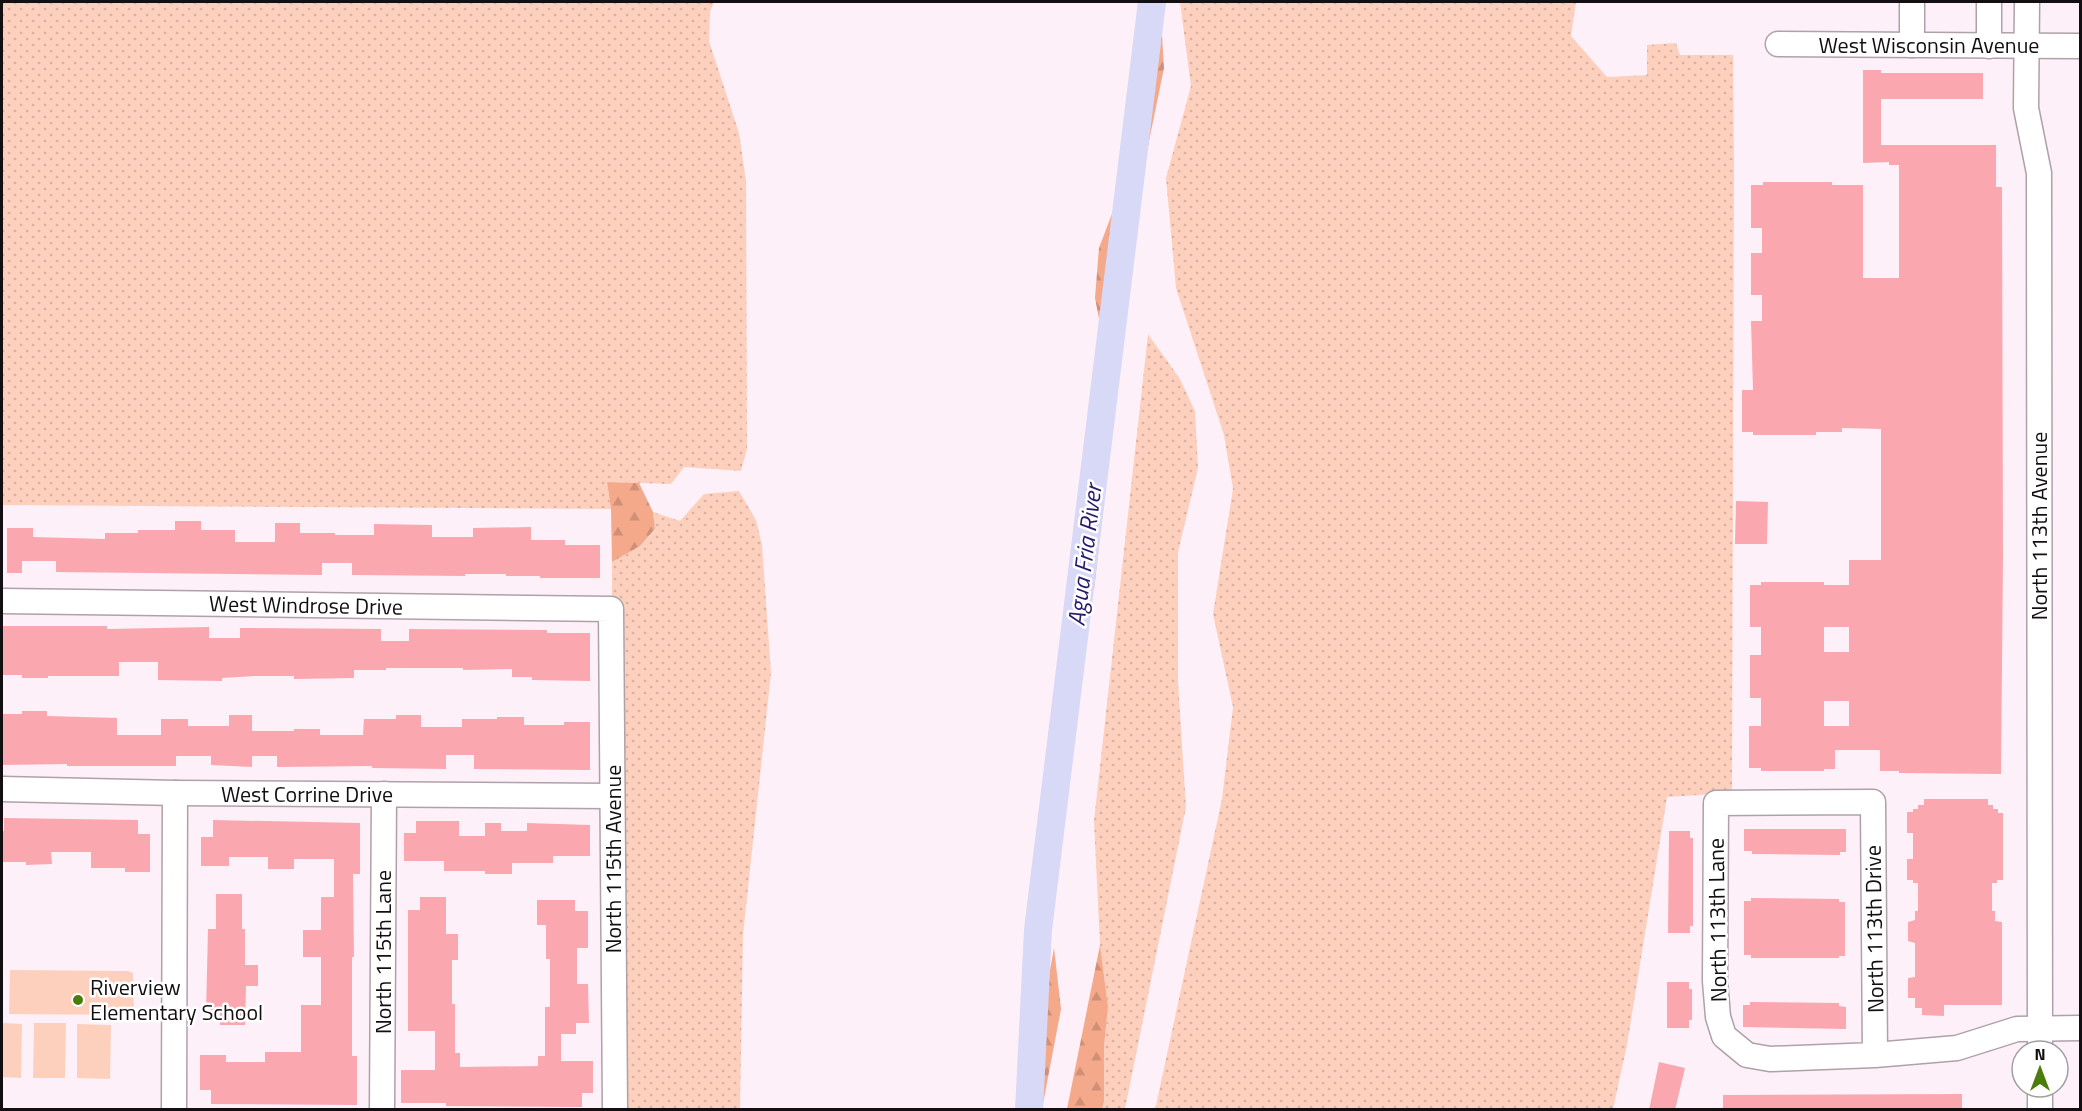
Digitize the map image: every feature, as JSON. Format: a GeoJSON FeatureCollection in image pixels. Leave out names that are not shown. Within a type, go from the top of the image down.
{"type":"FeatureCollection","features":[{"type":"Feature","properties":{"kind":"street"},"geometry":{"type":"LineString","coordinates":[[1912,2],[1912,45]]}},
{"type":"Feature","properties":{"kind":"street"},"geometry":{"type":"LineString","coordinates":[[1989,2],[1989,46]]}},
{"type":"Feature","properties":{"kind":"street","name":"North 113th Avenue"},"geometry":{"type":"LineString","coordinates":[[2027,2],[2026,108],[2039,173],[2040,1039]]}},
{"type":"Feature","properties":{"kind":"street","name":"West Wisconsin Avenue"},"geometry":{"type":"LineString","coordinates":[[1778,44],[2080,46]]}},
{"type":"Feature","properties":{"kind":"street","name":"West Windrose Drive"},"geometry":{"type":"LineString","coordinates":[[2,601],[611,609]]}},
{"type":"Feature","properties":{"kind":"street","name":"North 115th Avenue"},"geometry":{"type":"LineString","coordinates":[[611,609],[615,1110]]}},
{"type":"Feature","properties":{"kind":"street","name":"West Corrine Drive"},"geometry":{"type":"LineString","coordinates":[[2,789],[175,793],[612,796]]}},
{"type":"Feature","properties":{"kind":"street"},"geometry":{"type":"LineString","coordinates":[[174,1110],[175,793]]}},
{"type":"Feature","properties":{"kind":"street","name":"North 115th Lane"},"geometry":{"type":"LineString","coordinates":[[382,1110],[384,794]]}},
{"type":"Feature","properties":{"kind":"street","name":"North 113th Lane"},"geometry":{"type":"LineString","coordinates":[[1873,802],[1716,803],[1715,981],[1718,1017],[1724,1036],[1747,1055],[1770,1059],[1875,1055]]}},
{"type":"Feature","properties":{"kind":"street","name":"North 113th Drive"},"geometry":{"type":"LineString","coordinates":[[1873,802],[1875,1055]]}},
{"type":"Feature","properties":{"kind":"street"},"geometry":{"type":"LineString","coordinates":[[1875,1055],[1957,1048],[2018,1029],[2040,1039],[2080,1028]]}},
{"type":"Feature","properties":{"kind":"shaded area"},"geometry":{"type":"Polygon","coordinates":[[[2,2],[714,2],[710,12],[709,41],[739,133],[746,181],[747,449],[741,471],[684,467],[671,484],[607,482],[611,509],[2,505],[2,2]]]}},
{"type":"Feature","properties":{"kind":"shaded area"},"geometry":{"type":"Polygon","coordinates":[[[1180,2],[1576,2],[1571,36],[1607,77],[1647,75],[1647,45],[1676,43],[1680,55],[1733,55],[1732,793],[1667,797],[1627,1045],[1613,1109],[1155,1110],[1222,799],[1233,707],[1213,614],[1233,489],[1224,435],[1176,288],[1166,178],[1191,86],[1180,2]]]}},
{"type":"Feature","properties":{"kind":"shaded area"},"geometry":{"type":"Polygon","coordinates":[[[1148,334],[1180,379],[1195,411],[1198,468],[1178,552],[1178,682],[1186,807],[1125,1109],[1102,1110],[1108,1006],[1100,945],[1094,821],[1148,334]]]}},
{"type":"Feature","properties":{"kind":"shaded area"},"geometry":{"type":"Polygon","coordinates":[[[739,491],[756,520],[762,545],[771,673],[743,935],[740,1109],[627,1109],[624,617],[612,598],[612,562],[640,546],[655,530],[653,512],[680,521],[704,494],[739,491]]]}},
{"type":"Feature","properties":{"kind":"shaded area"},"geometry":{"type":"Polygon","coordinates":[[[10,970],[128,971],[133,973],[134,1015],[9,1014],[10,970]]]}},
{"type":"Feature","properties":{"kind":"shaded area"},"geometry":{"type":"Polygon","coordinates":[[[2,1023],[22,1024],[21,1078],[2,1077],[2,1023]]]}},
{"type":"Feature","properties":{"kind":"shaded area"},"geometry":{"type":"Polygon","coordinates":[[[34,1023],[66,1023],[65,1078],[33,1078],[34,1023]]]}},
{"type":"Feature","properties":{"kind":"shaded area"},"geometry":{"type":"Polygon","coordinates":[[[77,1024],[111,1025],[110,1079],[77,1078],[77,1024]]]}},
{"type":"Feature","properties":{"kind":"green space"},"geometry":{"type":"Polygon","coordinates":[[[1155,2],[1160,2],[1164,68],[1138,195],[1094,590],[1095,457],[1104,345],[1095,298],[1099,248],[1124,182],[1130,118],[1151,52],[1155,2]]]}},
{"type":"Feature","properties":{"kind":"green space"},"geometry":{"type":"Polygon","coordinates":[[[607,482],[639,483],[653,512],[655,529],[640,546],[612,562],[611,509],[607,482]]]}},
{"type":"Feature","properties":{"kind":"green space"},"geometry":{"type":"Polygon","coordinates":[[[1100,945],[1108,1006],[1104,1047],[1104,1102],[1102,1109],[1067,1109],[1100,945]]]}},
{"type":"Feature","properties":{"kind":"green space"},"geometry":{"type":"Polygon","coordinates":[[[1054,948],[1061,1009],[1042,1109],[1025,1109],[1054,948]]]}},
{"type":"Feature","properties":{"kind":"building"},"geometry":{"type":"Polygon","coordinates":[[[1863,70],[1881,70],[1881,73],[1983,73],[1983,99],[1881,99],[1881,145],[1996,145],[1996,187],[2002,187],[2001,774],[1880,771],[1880,750],[1835,750],[1835,769],[1824,769],[1824,771],[1761,771],[1761,768],[1749,768],[1749,726],[1761,726],[1761,698],[1750,698],[1750,655],[1761,655],[1761,627],[1750,627],[1750,585],[1761,585],[1761,582],[1824,582],[1824,585],[1849,585],[1849,560],[1881,560],[1881,429],[1842,428],[1842,432],[1816,432],[1816,435],[1753,435],[1753,432],[1742,432],[1742,390],[1753,390],[1751,321],[1762,321],[1762,295],[1751,295],[1751,253],[1762,253],[1762,228],[1751,228],[1751,185],[1763,185],[1763,182],[1832,182],[1832,185],[1863,185],[1863,278],[1899,278],[1899,165],[1889,165],[1889,162],[1863,163],[1863,70]],[[1824,627],[1824,652],[1849,652],[1849,627],[1824,627]],[[1824,701],[1824,726],[1849,726],[1849,701],[1824,701]]]}},
{"type":"Feature","properties":{"kind":"building"},"geometry":{"type":"Polygon","coordinates":[[[1736,501],[1768,502],[1767,544],[1735,544],[1736,501]]]}},
{"type":"Feature","properties":{"kind":"building"},"geometry":{"type":"Polygon","coordinates":[[[175,521],[201,521],[201,530],[235,530],[235,542],[275,542],[275,523],[300,523],[300,533],[335,533],[335,535],[374,535],[374,524],[432,525],[432,537],[473,537],[473,528],[531,527],[531,540],[565,540],[565,545],[600,545],[600,578],[540,578],[540,576],[506,576],[506,574],[352,575],[352,563],[322,563],[322,575],[56,572],[56,561],[22,561],[22,573],[7,573],[7,528],[33,528],[33,537],[105,539],[105,533],[175,530],[175,521]]]}},
{"type":"Feature","properties":{"kind":"building"},"geometry":{"type":"Polygon","coordinates":[[[2,626],[107,626],[107,629],[209,627],[209,638],[240,638],[240,628],[381,629],[381,641],[409,641],[409,629],[547,630],[547,633],[590,633],[590,681],[532,680],[532,677],[512,677],[512,669],[463,670],[463,668],[354,670],[354,678],[294,679],[294,676],[255,676],[222,678],[222,681],[158,680],[158,662],[119,662],[119,676],[22,678],[22,675],[2,675],[2,626]]]}},
{"type":"Feature","properties":{"kind":"building"},"geometry":{"type":"Polygon","coordinates":[[[22,711],[47,711],[47,716],[117,718],[117,735],[161,735],[161,719],[188,719],[188,726],[229,726],[229,715],[252,715],[252,731],[320,729],[320,735],[363,735],[364,719],[396,719],[396,715],[421,715],[421,727],[462,727],[462,719],[497,719],[497,717],[524,717],[524,725],[564,725],[564,722],[590,722],[590,770],[474,769],[474,755],[446,755],[446,769],[372,768],[372,766],[277,767],[277,756],[252,756],[252,767],[211,765],[211,756],[176,756],[176,766],[2,765],[2,714],[22,714],[22,711]]]}},
{"type":"Feature","properties":{"kind":"building"},"geometry":{"type":"Polygon","coordinates":[[[1924,799],[1988,799],[1988,805],[1993,805],[1993,809],[1998,809],[1998,813],[2003,813],[2003,880],[1992,883],[1992,911],[1995,911],[1995,921],[2002,922],[2002,1005],[1944,1005],[1944,1016],[1922,1015],[1922,1008],[1915,1008],[1915,998],[1908,998],[1908,978],[1915,977],[1915,943],[1908,941],[1908,922],[1915,920],[1915,911],[1918,911],[1918,883],[1907,880],[1907,859],[1913,859],[1913,833],[1907,833],[1907,812],[1918,809],[1918,805],[1924,805],[1924,799]]]}},
{"type":"Feature","properties":{"kind":"building"},"geometry":{"type":"Polygon","coordinates":[[[4,818],[138,820],[138,834],[150,834],[150,872],[125,872],[125,868],[91,868],[91,852],[51,852],[52,864],[26,865],[26,862],[2,862],[4,818]]]}},
{"type":"Feature","properties":{"kind":"building"},"geometry":{"type":"Polygon","coordinates":[[[213,820],[360,823],[360,874],[353,874],[354,957],[352,957],[352,1056],[357,1056],[357,1105],[211,1104],[211,1090],[200,1090],[200,1055],[226,1055],[226,1062],[265,1062],[265,1052],[301,1052],[301,1005],[321,1005],[321,957],[303,957],[303,930],[321,930],[321,897],[334,897],[334,859],[294,859],[294,869],[268,869],[268,857],[229,857],[229,866],[201,866],[201,837],[213,837],[213,820]]]}},
{"type":"Feature","properties":{"kind":"building"},"geometry":{"type":"Polygon","coordinates":[[[416,821],[459,821],[459,836],[485,836],[485,823],[501,823],[501,831],[527,831],[527,823],[590,825],[590,856],[553,856],[553,863],[512,863],[512,874],[485,874],[485,871],[444,871],[444,861],[404,861],[404,833],[416,833],[416,821]]]}},
{"type":"Feature","properties":{"kind":"building"},"geometry":{"type":"Polygon","coordinates":[[[1744,829],[1846,829],[1846,852],[1840,852],[1840,855],[1752,854],[1752,851],[1744,851],[1744,829]]]}},
{"type":"Feature","properties":{"kind":"building"},"geometry":{"type":"Polygon","coordinates":[[[1669,831],[1690,831],[1690,838],[1693,838],[1693,926],[1690,926],[1690,933],[1668,933],[1669,831]]]}},
{"type":"Feature","properties":{"kind":"building"},"geometry":{"type":"Polygon","coordinates":[[[216,894],[242,894],[245,965],[258,965],[258,986],[246,986],[245,1025],[220,1025],[220,1013],[206,1013],[208,929],[216,929],[216,894]]]}},
{"type":"Feature","properties":{"kind":"building"},"geometry":{"type":"Polygon","coordinates":[[[420,897],[446,897],[446,934],[458,934],[458,960],[452,960],[452,1004],[455,1004],[455,1053],[460,1053],[460,1067],[538,1066],[538,1056],[545,1056],[545,1007],[550,1007],[550,959],[546,959],[546,925],[537,925],[537,900],[575,900],[575,911],[588,911],[588,948],[577,948],[577,984],[588,984],[589,1023],[576,1023],[576,1034],[561,1034],[561,1061],[593,1061],[593,1093],[582,1093],[582,1107],[446,1106],[446,1103],[401,1103],[401,1070],[435,1070],[435,1031],[408,1031],[408,910],[420,910],[420,897]]]}},
{"type":"Feature","properties":{"kind":"building"},"geometry":{"type":"Polygon","coordinates":[[[1751,898],[1839,899],[1839,902],[1845,902],[1845,956],[1839,956],[1839,958],[1751,958],[1751,955],[1744,955],[1744,901],[1751,901],[1751,898]]]}},
{"type":"Feature","properties":{"kind":"building"},"geometry":{"type":"Polygon","coordinates":[[[1667,982],[1689,982],[1689,989],[1692,989],[1692,1020],[1689,1020],[1689,1028],[1667,1028],[1667,982]]]}},
{"type":"Feature","properties":{"kind":"building"},"geometry":{"type":"Polygon","coordinates":[[[1750,1002],[1839,1003],[1839,1006],[1846,1007],[1846,1029],[1743,1027],[1743,1005],[1750,1005],[1750,1002]]]}},
{"type":"Feature","properties":{"kind":"building"},"geometry":{"type":"Polygon","coordinates":[[[1659,1062],[1685,1068],[1675,1110],[1649,1110],[1659,1062]]]}},
{"type":"Feature","properties":{"kind":"building"},"geometry":{"type":"Polygon","coordinates":[[[1962,1094],[1962,1110],[1723,1110],[1723,1095],[1962,1094]]]}},
{"type":"Feature","properties":{"kind":"waterway","name":"Agua Fria River"},"geometry":{"type":"LineString","coordinates":[[1029,1110],[1038,930],[1152,2]]}},
{"type":"Feature","properties":{"kind":"place","name":"Riverview Elementary School"},"geometry":{"type":"Point","coordinates":[78,1000]}}]}
